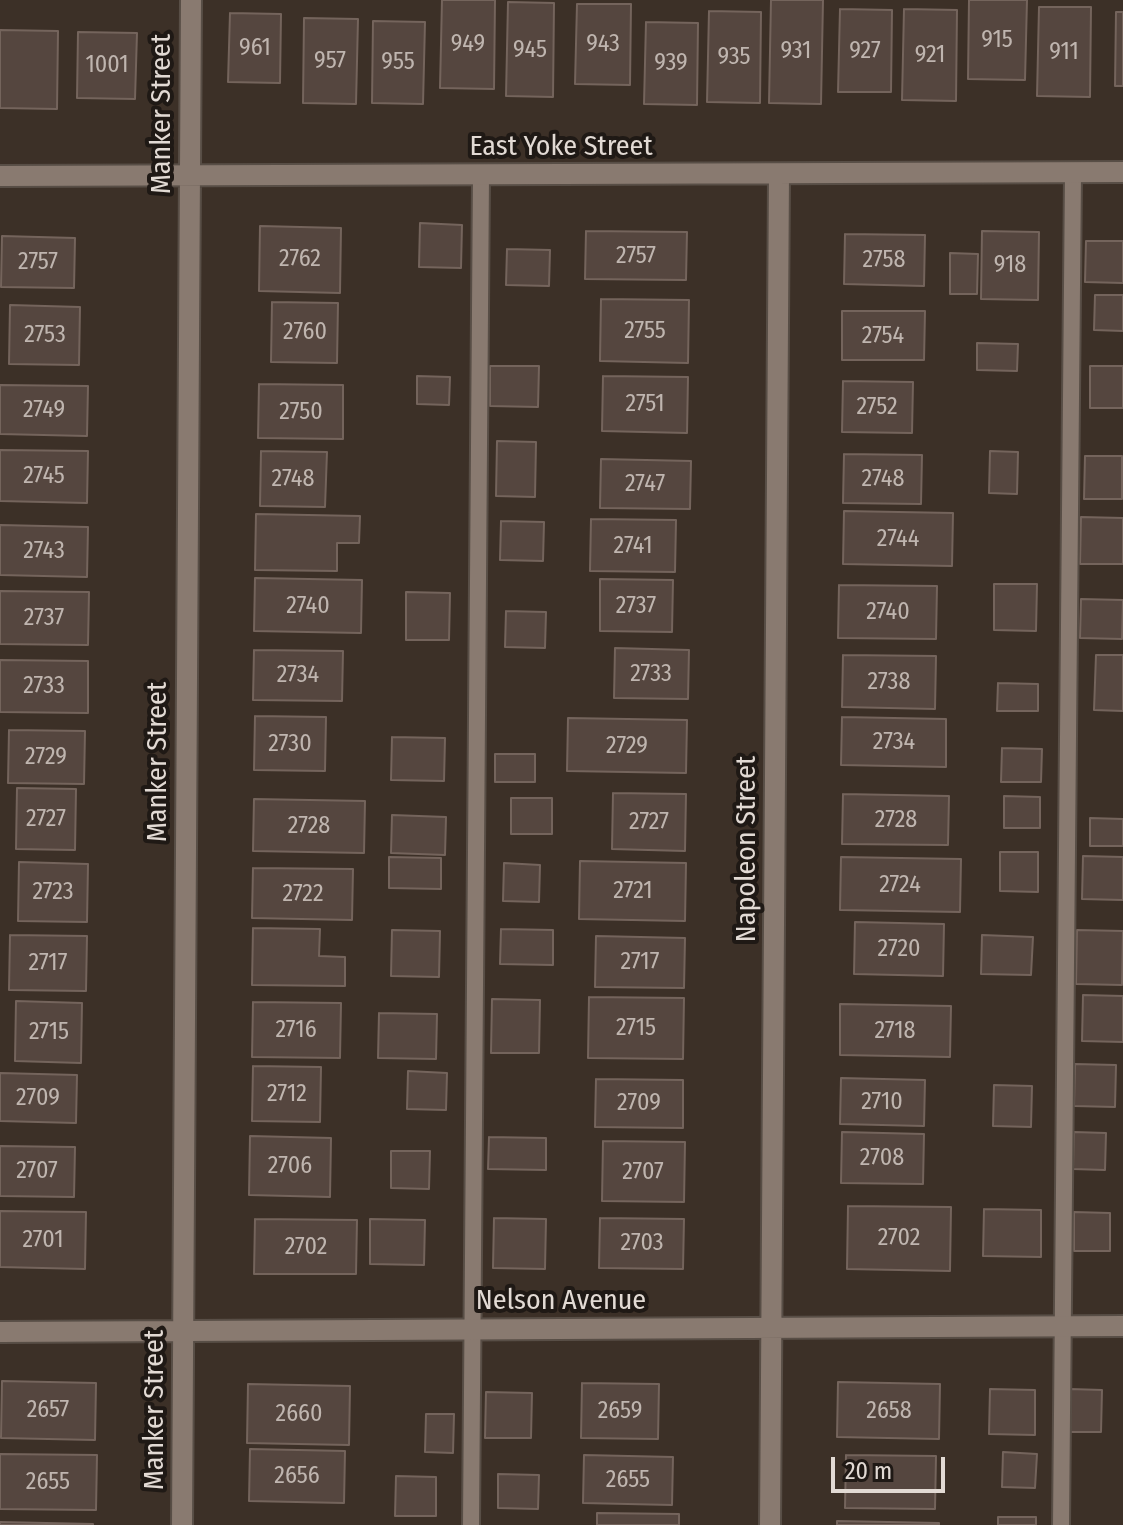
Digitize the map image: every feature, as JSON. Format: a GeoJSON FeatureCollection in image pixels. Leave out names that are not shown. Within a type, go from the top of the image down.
{"type":"FeatureCollection","features":[{"type":"Feature","properties":{"kind":"street","name":"Manker Street"},"geometry":{"type":"LineString","coordinates":[[182,1525],[191,0]]}},
{"type":"Feature","properties":{"kind":"street","name":"East Yoke Street"},"geometry":{"type":"LineString","coordinates":[[0,176],[1123,172]]}},
{"type":"Feature","properties":{"kind":"street","name":"Napoleon Street"},"geometry":{"type":"LineString","coordinates":[[770,1525],[779,174]]}},
{"type":"Feature","properties":{"kind":"street","name":"Nelson Avenue"},"geometry":{"type":"LineString","coordinates":[[0,1332],[1123,1326]]}},
{"type":"Feature","properties":{"kind":"lane"},"geometry":{"type":"LineString","coordinates":[[1061,1525],[1073,173]]}},
{"type":"Feature","properties":{"kind":"lane"},"geometry":{"type":"LineString","coordinates":[[471,1525],[481,175]]}},
{"type":"Feature","properties":{"kind":"building"},"geometry":{"type":"Polygon","coordinates":[[[442,0],[495,0],[494,89],[440,88],[442,0]]]}},
{"type":"Feature","properties":{"kind":"building"},"geometry":{"type":"Polygon","coordinates":[[[771,0],[823,0],[821,104],[769,103],[771,0]]]}},
{"type":"Feature","properties":{"kind":"building"},"geometry":{"type":"Polygon","coordinates":[[[969,0],[1027,0],[1025,80],[968,79],[969,0]]]}},
{"type":"Feature","properties":{"kind":"building"},"geometry":{"type":"Polygon","coordinates":[[[508,2],[554,3],[553,97],[506,96],[508,2]]]}},
{"type":"Feature","properties":{"kind":"building"},"geometry":{"type":"Polygon","coordinates":[[[577,4],[631,4],[630,85],[575,84],[577,4]]]}},
{"type":"Feature","properties":{"kind":"building"},"geometry":{"type":"Polygon","coordinates":[[[1039,7],[1091,7],[1090,97],[1037,96],[1039,7]]]}},
{"type":"Feature","properties":{"kind":"building"},"geometry":{"type":"Polygon","coordinates":[[[840,9],[892,10],[891,92],[838,92],[840,9]]]}},
{"type":"Feature","properties":{"kind":"building"},"geometry":{"type":"Polygon","coordinates":[[[904,9],[957,10],[956,101],[902,100],[904,9]]]}},
{"type":"Feature","properties":{"kind":"building"},"geometry":{"type":"Polygon","coordinates":[[[709,11],[761,12],[760,103],[707,102],[709,11]]]}},
{"type":"Feature","properties":{"kind":"building"},"geometry":{"type":"Polygon","coordinates":[[[1116,12],[1123,12],[1123,86],[1115,86],[1116,12]]]}},
{"type":"Feature","properties":{"kind":"building"},"geometry":{"type":"Polygon","coordinates":[[[230,13],[281,14],[280,83],[228,82],[230,13]]]}},
{"type":"Feature","properties":{"kind":"building"},"geometry":{"type":"Polygon","coordinates":[[[304,18],[358,19],[356,104],[303,103],[304,18]]]}},
{"type":"Feature","properties":{"kind":"building"},"geometry":{"type":"Polygon","coordinates":[[[373,21],[425,22],[423,104],[372,103],[373,21]]]}},
{"type":"Feature","properties":{"kind":"building"},"geometry":{"type":"Polygon","coordinates":[[[646,22],[698,23],[697,105],[644,104],[646,22]]]}},
{"type":"Feature","properties":{"kind":"building"},"geometry":{"type":"Polygon","coordinates":[[[0,30],[58,31],[57,109],[0,108],[0,30]]]}},
{"type":"Feature","properties":{"kind":"building"},"geometry":{"type":"Polygon","coordinates":[[[78,32],[137,33],[135,99],[77,98],[78,32]]]}},
{"type":"Feature","properties":{"kind":"building"},"geometry":{"type":"Polygon","coordinates":[[[420,223],[462,225],[461,268],[419,267],[420,223]]]}},
{"type":"Feature","properties":{"kind":"building"},"geometry":{"type":"Polygon","coordinates":[[[260,226],[341,228],[340,293],[259,291],[260,226]]]}},
{"type":"Feature","properties":{"kind":"building"},"geometry":{"type":"Polygon","coordinates":[[[586,231],[687,232],[686,280],[585,279],[586,231]]]}},
{"type":"Feature","properties":{"kind":"building"},"geometry":{"type":"Polygon","coordinates":[[[982,231],[1039,232],[1038,300],[981,299],[982,231]]]}},
{"type":"Feature","properties":{"kind":"building"},"geometry":{"type":"Polygon","coordinates":[[[845,234],[925,235],[924,286],[844,284],[845,234]]]}},
{"type":"Feature","properties":{"kind":"building"},"geometry":{"type":"Polygon","coordinates":[[[2,236],[75,238],[74,288],[1,287],[2,236]]]}},
{"type":"Feature","properties":{"kind":"building"},"geometry":{"type":"Polygon","coordinates":[[[1086,241],[1123,241],[1123,283],[1085,282],[1086,241]]]}},
{"type":"Feature","properties":{"kind":"building"},"geometry":{"type":"Polygon","coordinates":[[[507,249],[550,250],[549,286],[506,285],[507,249]]]}},
{"type":"Feature","properties":{"kind":"building"},"geometry":{"type":"Polygon","coordinates":[[[950,253],[978,254],[977,294],[950,294],[950,253]]]}},
{"type":"Feature","properties":{"kind":"building"},"geometry":{"type":"Polygon","coordinates":[[[1095,295],[1123,295],[1123,331],[1094,330],[1095,295]]]}},
{"type":"Feature","properties":{"kind":"building"},"geometry":{"type":"Polygon","coordinates":[[[601,299],[689,300],[688,363],[600,361],[601,299]]]}},
{"type":"Feature","properties":{"kind":"building"},"geometry":{"type":"Polygon","coordinates":[[[272,302],[338,303],[337,363],[271,362],[272,302]]]}},
{"type":"Feature","properties":{"kind":"building"},"geometry":{"type":"Polygon","coordinates":[[[10,305],[80,307],[79,365],[9,364],[10,305]]]}},
{"type":"Feature","properties":{"kind":"building"},"geometry":{"type":"Polygon","coordinates":[[[842,311],[925,311],[924,360],[842,360],[842,311]]]}},
{"type":"Feature","properties":{"kind":"building"},"geometry":{"type":"Polygon","coordinates":[[[977,343],[1018,344],[1017,371],[977,370],[977,343]]]}},
{"type":"Feature","properties":{"kind":"building"},"geometry":{"type":"Polygon","coordinates":[[[490,366],[539,366],[538,407],[490,406],[490,366]]]}},
{"type":"Feature","properties":{"kind":"building"},"geometry":{"type":"Polygon","coordinates":[[[1090,366],[1123,366],[1123,408],[1090,408],[1090,366]]]}},
{"type":"Feature","properties":{"kind":"building"},"geometry":{"type":"Polygon","coordinates":[[[417,376],[450,377],[449,405],[417,404],[417,376]]]}},
{"type":"Feature","properties":{"kind":"building"},"geometry":{"type":"Polygon","coordinates":[[[603,376],[688,377],[687,433],[602,431],[603,376]]]}},
{"type":"Feature","properties":{"kind":"building"},"geometry":{"type":"Polygon","coordinates":[[[843,381],[913,382],[912,433],[842,432],[843,381]]]}},
{"type":"Feature","properties":{"kind":"building"},"geometry":{"type":"Polygon","coordinates":[[[259,384],[343,385],[343,439],[258,438],[259,384]]]}},
{"type":"Feature","properties":{"kind":"building"},"geometry":{"type":"Polygon","coordinates":[[[0,385],[88,386],[87,436],[0,434],[0,385]]]}},
{"type":"Feature","properties":{"kind":"building"},"geometry":{"type":"Polygon","coordinates":[[[497,441],[536,442],[535,497],[496,496],[497,441]]]}},
{"type":"Feature","properties":{"kind":"building"},"geometry":{"type":"Polygon","coordinates":[[[0,450],[88,451],[87,503],[0,501],[0,450]]]}},
{"type":"Feature","properties":{"kind":"building"},"geometry":{"type":"Polygon","coordinates":[[[261,451],[327,452],[325,507],[260,506],[261,451]]]}},
{"type":"Feature","properties":{"kind":"building"},"geometry":{"type":"Polygon","coordinates":[[[990,451],[1018,452],[1017,494],[989,493],[990,451]]]}},
{"type":"Feature","properties":{"kind":"building"},"geometry":{"type":"Polygon","coordinates":[[[844,454],[922,455],[921,504],[843,503],[844,454]]]}},
{"type":"Feature","properties":{"kind":"building"},"geometry":{"type":"Polygon","coordinates":[[[1085,456],[1122,456],[1122,499],[1084,499],[1085,456]]]}},
{"type":"Feature","properties":{"kind":"building"},"geometry":{"type":"Polygon","coordinates":[[[601,459],[691,461],[690,509],[600,508],[601,459]]]}},
{"type":"Feature","properties":{"kind":"building"},"geometry":{"type":"Polygon","coordinates":[[[844,511],[953,513],[952,566],[843,564],[844,511]]]}},
{"type":"Feature","properties":{"kind":"building"},"geometry":{"type":"Polygon","coordinates":[[[256,514],[360,516],[359,543],[337,543],[337,571],[255,570],[256,514]]]}},
{"type":"Feature","properties":{"kind":"building"},"geometry":{"type":"Polygon","coordinates":[[[1081,517],[1123,518],[1123,564],[1080,564],[1081,517]]]}},
{"type":"Feature","properties":{"kind":"building"},"geometry":{"type":"Polygon","coordinates":[[[591,519],[676,520],[675,572],[590,571],[591,519]]]}},
{"type":"Feature","properties":{"kind":"building"},"geometry":{"type":"Polygon","coordinates":[[[501,521],[544,522],[543,561],[500,560],[501,521]]]}},
{"type":"Feature","properties":{"kind":"building"},"geometry":{"type":"Polygon","coordinates":[[[0,525],[88,527],[87,577],[0,575],[0,525]]]}},
{"type":"Feature","properties":{"kind":"building"},"geometry":{"type":"Polygon","coordinates":[[[255,578],[362,580],[361,633],[254,631],[255,578]]]}},
{"type":"Feature","properties":{"kind":"building"},"geometry":{"type":"Polygon","coordinates":[[[600,579],[673,580],[672,632],[600,631],[600,579]]]}},
{"type":"Feature","properties":{"kind":"building"},"geometry":{"type":"Polygon","coordinates":[[[994,584],[1037,584],[1036,631],[994,630],[994,584]]]}},
{"type":"Feature","properties":{"kind":"building"},"geometry":{"type":"Polygon","coordinates":[[[839,585],[937,586],[936,639],[838,638],[839,585]]]}},
{"type":"Feature","properties":{"kind":"building"},"geometry":{"type":"Polygon","coordinates":[[[0,591],[89,592],[88,645],[0,644],[0,591]]]}},
{"type":"Feature","properties":{"kind":"building"},"geometry":{"type":"Polygon","coordinates":[[[406,592],[450,593],[449,640],[406,640],[406,592]]]}},
{"type":"Feature","properties":{"kind":"building"},"geometry":{"type":"Polygon","coordinates":[[[1081,599],[1123,600],[1122,639],[1080,638],[1081,599]]]}},
{"type":"Feature","properties":{"kind":"building"},"geometry":{"type":"Polygon","coordinates":[[[506,611],[546,612],[545,648],[505,647],[506,611]]]}},
{"type":"Feature","properties":{"kind":"building"},"geometry":{"type":"Polygon","coordinates":[[[615,648],[689,650],[688,699],[614,698],[615,648]]]}},
{"type":"Feature","properties":{"kind":"building"},"geometry":{"type":"Polygon","coordinates":[[[254,650],[343,651],[342,701],[253,700],[254,650]]]}},
{"type":"Feature","properties":{"kind":"building"},"geometry":{"type":"Polygon","coordinates":[[[843,655],[936,656],[935,709],[842,707],[843,655]]]}},
{"type":"Feature","properties":{"kind":"building"},"geometry":{"type":"Polygon","coordinates":[[[1096,655],[1123,655],[1123,711],[1094,710],[1096,655]]]}},
{"type":"Feature","properties":{"kind":"building"},"geometry":{"type":"Polygon","coordinates":[[[0,660],[88,661],[88,713],[0,712],[0,660]]]}},
{"type":"Feature","properties":{"kind":"building"},"geometry":{"type":"Polygon","coordinates":[[[998,683],[1038,684],[1038,711],[997,711],[998,683]]]}},
{"type":"Feature","properties":{"kind":"building"},"geometry":{"type":"Polygon","coordinates":[[[255,716],[326,717],[325,771],[254,770],[255,716]]]}},
{"type":"Feature","properties":{"kind":"building"},"geometry":{"type":"Polygon","coordinates":[[[842,717],[946,719],[946,767],[841,765],[842,717]]]}},
{"type":"Feature","properties":{"kind":"building"},"geometry":{"type":"Polygon","coordinates":[[[568,718],[687,720],[686,773],[567,771],[568,718]]]}},
{"type":"Feature","properties":{"kind":"building"},"geometry":{"type":"Polygon","coordinates":[[[9,730],[85,731],[84,784],[8,783],[9,730]]]}},
{"type":"Feature","properties":{"kind":"building"},"geometry":{"type":"Polygon","coordinates":[[[392,737],[445,738],[444,781],[391,780],[392,737]]]}},
{"type":"Feature","properties":{"kind":"building"},"geometry":{"type":"Polygon","coordinates":[[[1002,748],[1042,749],[1041,782],[1001,782],[1002,748]]]}},
{"type":"Feature","properties":{"kind":"building"},"geometry":{"type":"Polygon","coordinates":[[[495,754],[535,754],[535,782],[495,782],[495,754]]]}},
{"type":"Feature","properties":{"kind":"building"},"geometry":{"type":"Polygon","coordinates":[[[17,788],[76,789],[75,850],[16,849],[17,788]]]}},
{"type":"Feature","properties":{"kind":"building"},"geometry":{"type":"Polygon","coordinates":[[[613,793],[686,794],[685,851],[612,849],[613,793]]]}},
{"type":"Feature","properties":{"kind":"building"},"geometry":{"type":"Polygon","coordinates":[[[843,794],[949,796],[948,845],[842,844],[843,794]]]}},
{"type":"Feature","properties":{"kind":"building"},"geometry":{"type":"Polygon","coordinates":[[[1004,796],[1040,797],[1040,828],[1004,828],[1004,796]]]}},
{"type":"Feature","properties":{"kind":"building"},"geometry":{"type":"Polygon","coordinates":[[[511,798],[552,798],[552,834],[511,834],[511,798]]]}},
{"type":"Feature","properties":{"kind":"building"},"geometry":{"type":"Polygon","coordinates":[[[254,799],[365,801],[364,853],[253,851],[254,799]]]}},
{"type":"Feature","properties":{"kind":"building"},"geometry":{"type":"Polygon","coordinates":[[[392,815],[446,817],[445,855],[391,853],[392,815]]]}},
{"type":"Feature","properties":{"kind":"building"},"geometry":{"type":"Polygon","coordinates":[[[1090,818],[1123,819],[1123,846],[1090,846],[1090,818]]]}},
{"type":"Feature","properties":{"kind":"building"},"geometry":{"type":"Polygon","coordinates":[[[1000,852],[1038,852],[1038,892],[1000,891],[1000,852]]]}},
{"type":"Feature","properties":{"kind":"building"},"geometry":{"type":"Polygon","coordinates":[[[1083,856],[1123,857],[1123,900],[1082,899],[1083,856]]]}},
{"type":"Feature","properties":{"kind":"building"},"geometry":{"type":"Polygon","coordinates":[[[389,857],[441,858],[441,889],[389,888],[389,857]]]}},
{"type":"Feature","properties":{"kind":"building"},"geometry":{"type":"Polygon","coordinates":[[[841,857],[961,859],[960,912],[840,910],[841,857]]]}},
{"type":"Feature","properties":{"kind":"building"},"geometry":{"type":"Polygon","coordinates":[[[580,861],[686,863],[685,921],[579,919],[580,861]]]}},
{"type":"Feature","properties":{"kind":"building"},"geometry":{"type":"Polygon","coordinates":[[[19,862],[88,864],[87,922],[18,921],[19,862]]]}},
{"type":"Feature","properties":{"kind":"building"},"geometry":{"type":"Polygon","coordinates":[[[504,863],[540,865],[539,902],[503,901],[504,863]]]}},
{"type":"Feature","properties":{"kind":"building"},"geometry":{"type":"Polygon","coordinates":[[[253,868],[353,869],[352,920],[252,918],[253,868]]]}},
{"type":"Feature","properties":{"kind":"building"},"geometry":{"type":"Polygon","coordinates":[[[855,922],[944,924],[943,976],[854,974],[855,922]]]}},
{"type":"Feature","properties":{"kind":"building"},"geometry":{"type":"Polygon","coordinates":[[[253,928],[320,929],[319,956],[345,957],[345,986],[252,985],[253,928]]]}},
{"type":"Feature","properties":{"kind":"building"},"geometry":{"type":"Polygon","coordinates":[[[501,929],[553,930],[553,965],[500,964],[501,929]]]}},
{"type":"Feature","properties":{"kind":"building"},"geometry":{"type":"Polygon","coordinates":[[[392,930],[440,931],[439,977],[391,976],[392,930]]]}},
{"type":"Feature","properties":{"kind":"building"},"geometry":{"type":"Polygon","coordinates":[[[1077,930],[1123,931],[1122,985],[1076,984],[1077,930]]]}},
{"type":"Feature","properties":{"kind":"building"},"geometry":{"type":"Polygon","coordinates":[[[10,935],[87,936],[86,991],[9,990],[10,935]]]}},
{"type":"Feature","properties":{"kind":"building"},"geometry":{"type":"Polygon","coordinates":[[[982,935],[1033,937],[1031,975],[981,974],[982,935]]]}},
{"type":"Feature","properties":{"kind":"building"},"geometry":{"type":"Polygon","coordinates":[[[596,936],[685,938],[684,988],[595,987],[596,936]]]}},
{"type":"Feature","properties":{"kind":"building"},"geometry":{"type":"Polygon","coordinates":[[[1083,995],[1123,996],[1123,1042],[1082,1041],[1083,995]]]}},
{"type":"Feature","properties":{"kind":"building"},"geometry":{"type":"Polygon","coordinates":[[[589,997],[684,998],[683,1059],[588,1058],[589,997]]]}},
{"type":"Feature","properties":{"kind":"building"},"geometry":{"type":"Polygon","coordinates":[[[492,999],[540,1000],[539,1053],[491,1053],[492,999]]]}},
{"type":"Feature","properties":{"kind":"building"},"geometry":{"type":"Polygon","coordinates":[[[16,1001],[82,1003],[81,1063],[15,1061],[16,1001]]]}},
{"type":"Feature","properties":{"kind":"building"},"geometry":{"type":"Polygon","coordinates":[[[253,1002],[341,1003],[340,1058],[252,1057],[253,1002]]]}},
{"type":"Feature","properties":{"kind":"building"},"geometry":{"type":"Polygon","coordinates":[[[840,1004],[951,1006],[950,1057],[840,1055],[840,1004]]]}},
{"type":"Feature","properties":{"kind":"building"},"geometry":{"type":"Polygon","coordinates":[[[379,1013],[437,1014],[436,1059],[378,1058],[379,1013]]]}},
{"type":"Feature","properties":{"kind":"building"},"geometry":{"type":"Polygon","coordinates":[[[1075,1064],[1116,1065],[1115,1107],[1074,1106],[1075,1064]]]}},
{"type":"Feature","properties":{"kind":"building"},"geometry":{"type":"Polygon","coordinates":[[[253,1066],[321,1067],[320,1122],[252,1121],[253,1066]]]}},
{"type":"Feature","properties":{"kind":"building"},"geometry":{"type":"Polygon","coordinates":[[[408,1071],[447,1073],[446,1110],[407,1109],[408,1071]]]}},
{"type":"Feature","properties":{"kind":"building"},"geometry":{"type":"Polygon","coordinates":[[[0,1073],[77,1075],[76,1123],[0,1121],[0,1073]]]}},
{"type":"Feature","properties":{"kind":"building"},"geometry":{"type":"Polygon","coordinates":[[[841,1078],[925,1080],[924,1126],[840,1124],[841,1078]]]}},
{"type":"Feature","properties":{"kind":"building"},"geometry":{"type":"Polygon","coordinates":[[[596,1079],[683,1080],[683,1128],[595,1127],[596,1079]]]}},
{"type":"Feature","properties":{"kind":"building"},"geometry":{"type":"Polygon","coordinates":[[[994,1085],[1032,1086],[1031,1127],[993,1126],[994,1085]]]}},
{"type":"Feature","properties":{"kind":"building"},"geometry":{"type":"Polygon","coordinates":[[[842,1132],[924,1134],[923,1184],[841,1183],[842,1132]]]}},
{"type":"Feature","properties":{"kind":"building"},"geometry":{"type":"Polygon","coordinates":[[[1074,1132],[1106,1133],[1105,1170],[1073,1169],[1074,1132]]]}},
{"type":"Feature","properties":{"kind":"building"},"geometry":{"type":"Polygon","coordinates":[[[250,1136],[331,1138],[330,1197],[249,1195],[250,1136]]]}},
{"type":"Feature","properties":{"kind":"building"},"geometry":{"type":"Polygon","coordinates":[[[489,1137],[546,1138],[546,1170],[488,1169],[489,1137]]]}},
{"type":"Feature","properties":{"kind":"building"},"geometry":{"type":"Polygon","coordinates":[[[603,1141],[685,1142],[684,1202],[602,1201],[603,1141]]]}},
{"type":"Feature","properties":{"kind":"building"},"geometry":{"type":"Polygon","coordinates":[[[0,1146],[75,1147],[74,1197],[0,1196],[0,1146]]]}},
{"type":"Feature","properties":{"kind":"building"},"geometry":{"type":"Polygon","coordinates":[[[391,1151],[430,1151],[429,1189],[391,1188],[391,1151]]]}},
{"type":"Feature","properties":{"kind":"building"},"geometry":{"type":"Polygon","coordinates":[[[848,1206],[951,1207],[950,1271],[847,1269],[848,1206]]]}},
{"type":"Feature","properties":{"kind":"building"},"geometry":{"type":"Polygon","coordinates":[[[984,1209],[1041,1210],[1041,1257],[983,1256],[984,1209]]]}},
{"type":"Feature","properties":{"kind":"building"},"geometry":{"type":"Polygon","coordinates":[[[0,1211],[86,1212],[85,1269],[0,1267],[0,1211]]]}},
{"type":"Feature","properties":{"kind":"building"},"geometry":{"type":"Polygon","coordinates":[[[1074,1212],[1110,1213],[1110,1251],[1074,1251],[1074,1212]]]}},
{"type":"Feature","properties":{"kind":"building"},"geometry":{"type":"Polygon","coordinates":[[[494,1218],[546,1219],[545,1269],[493,1268],[494,1218]]]}},
{"type":"Feature","properties":{"kind":"building"},"geometry":{"type":"Polygon","coordinates":[[[600,1218],[684,1219],[683,1269],[599,1268],[600,1218]]]}},
{"type":"Feature","properties":{"kind":"building"},"geometry":{"type":"Polygon","coordinates":[[[255,1219],[357,1220],[356,1274],[254,1274],[255,1219]]]}},
{"type":"Feature","properties":{"kind":"building"},"geometry":{"type":"Polygon","coordinates":[[[370,1219],[425,1220],[424,1265],[370,1264],[370,1219]]]}},
{"type":"Feature","properties":{"kind":"building"},"geometry":{"type":"Polygon","coordinates":[[[2,1381],[96,1383],[95,1440],[1,1438],[2,1381]]]}},
{"type":"Feature","properties":{"kind":"building"},"geometry":{"type":"Polygon","coordinates":[[[838,1382],[940,1384],[939,1439],[837,1437],[838,1382]]]}},
{"type":"Feature","properties":{"kind":"building"},"geometry":{"type":"Polygon","coordinates":[[[582,1383],[659,1384],[658,1439],[581,1438],[582,1383]]]}},
{"type":"Feature","properties":{"kind":"building"},"geometry":{"type":"Polygon","coordinates":[[[248,1384],[350,1386],[349,1445],[247,1443],[248,1384]]]}},
{"type":"Feature","properties":{"kind":"building"},"geometry":{"type":"Polygon","coordinates":[[[990,1389],[1035,1390],[1035,1435],[989,1434],[990,1389]]]}},
{"type":"Feature","properties":{"kind":"building"},"geometry":{"type":"Polygon","coordinates":[[[1070,1389],[1102,1390],[1101,1432],[1069,1432],[1070,1389]]]}},
{"type":"Feature","properties":{"kind":"building"},"geometry":{"type":"Polygon","coordinates":[[[486,1392],[532,1393],[531,1438],[485,1438],[486,1392]]]}},
{"type":"Feature","properties":{"kind":"building"},"geometry":{"type":"Polygon","coordinates":[[[426,1414],[454,1414],[453,1453],[425,1452],[426,1414]]]}},
{"type":"Feature","properties":{"kind":"building"},"geometry":{"type":"Polygon","coordinates":[[[250,1449],[345,1451],[344,1503],[249,1501],[250,1449]]]}},
{"type":"Feature","properties":{"kind":"building"},"geometry":{"type":"Polygon","coordinates":[[[1003,1452],[1037,1454],[1035,1488],[1002,1487],[1003,1452]]]}},
{"type":"Feature","properties":{"kind":"building"},"geometry":{"type":"Polygon","coordinates":[[[0,1454],[97,1455],[96,1510],[0,1509],[0,1454]]]}},
{"type":"Feature","properties":{"kind":"building"},"geometry":{"type":"Polygon","coordinates":[[[584,1455],[673,1457],[672,1505],[583,1503],[584,1455]]]}},
{"type":"Feature","properties":{"kind":"building"},"geometry":{"type":"Polygon","coordinates":[[[846,1455],[936,1456],[935,1509],[845,1508],[846,1455]]]}},
{"type":"Feature","properties":{"kind":"building"},"geometry":{"type":"Polygon","coordinates":[[[498,1474],[539,1475],[538,1509],[498,1508],[498,1474]]]}},
{"type":"Feature","properties":{"kind":"building"},"geometry":{"type":"Polygon","coordinates":[[[396,1476],[436,1477],[436,1516],[395,1516],[396,1476]]]}},
{"type":"Feature","properties":{"kind":"building"},"geometry":{"type":"Polygon","coordinates":[[[597,1513],[679,1514],[679,1525],[597,1525],[597,1513]]]}},
{"type":"Feature","properties":{"kind":"building"},"geometry":{"type":"Polygon","coordinates":[[[998,1517],[1036,1517],[1036,1525],[998,1525],[998,1517]]]}},
{"type":"Feature","properties":{"kind":"building"},"geometry":{"type":"Polygon","coordinates":[[[837,1521],[939,1523],[939,1525],[837,1525],[837,1521]]]}},
{"type":"Feature","properties":{"kind":"building"},"geometry":{"type":"Polygon","coordinates":[[[0,1522],[93,1524],[93,1525],[0,1525],[0,1522]]]}}]}
